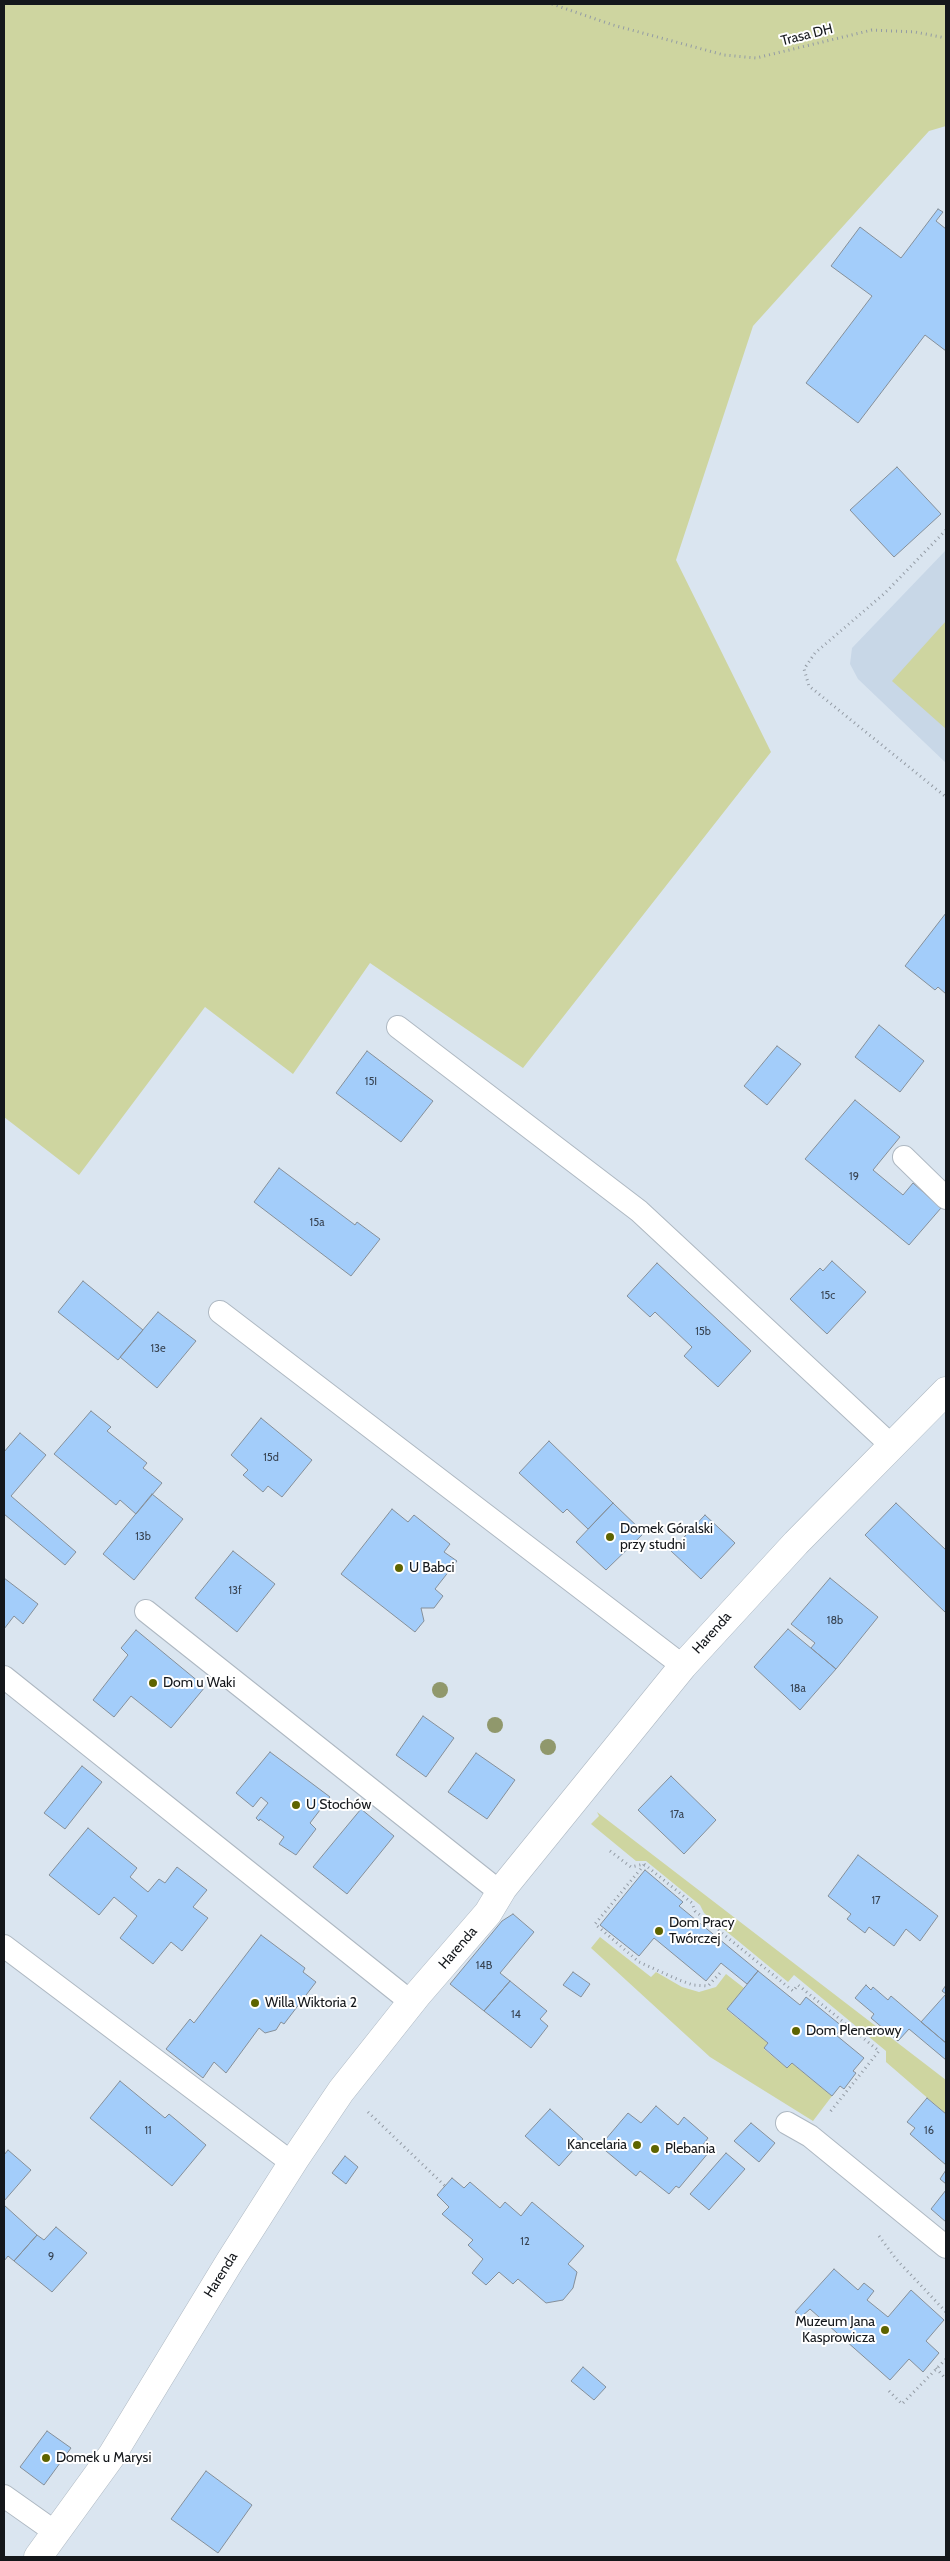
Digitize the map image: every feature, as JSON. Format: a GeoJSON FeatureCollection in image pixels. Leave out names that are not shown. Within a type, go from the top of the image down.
{"type":"FeatureCollection","features":[{"type":"Feature","properties":{"kind":"street","name":"Harenda"},"geometry":{"type":"LineString","coordinates":[[38,2557],[112,2455],[292,2163],[341,2091],[411,2002],[488,1912],[500,1892],[683,1666],[796,1543],[946,1391]]}},
{"type":"Feature","properties":{"kind":"lane"},"geometry":{"type":"LineString","coordinates":[[398,1027],[639,1211],[892,1446]]}},
{"type":"Feature","properties":{"kind":"lane"},"geometry":{"type":"LineString","coordinates":[[904,1157],[946,1198]]}},
{"type":"Feature","properties":{"kind":"lane"},"geometry":{"type":"LineString","coordinates":[[220,1312],[683,1666]]}},
{"type":"Feature","properties":{"kind":"lane"},"geometry":{"type":"LineString","coordinates":[[146,1611],[500,1892]]}},
{"type":"Feature","properties":{"kind":"lane"},"geometry":{"type":"LineString","coordinates":[[4,1678],[411,2002]]}},
{"type":"Feature","properties":{"kind":"lane"},"geometry":{"type":"LineString","coordinates":[[4,1946],[292,2163]]}},
{"type":"Feature","properties":{"kind":"lane"},"geometry":{"type":"LineString","coordinates":[[787,2123],[810,2136],[946,2248]]}},
{"type":"Feature","properties":{"kind":"lane"},"geometry":{"type":"LineString","coordinates":[[4,2496],[55,2532]]}},
{"type":"Feature","properties":{"kind":"path","name":"Trasa DH"},"geometry":{"type":"LineString","coordinates":[[552,4],[613,25],[724,55],[756,58],[872,30],[915,32],[946,38]]}},
{"type":"Feature","properties":{"kind":"path"},"geometry":{"type":"LineString","coordinates":[[946,530],[885,593],[815,653],[804,669],[809,686],[946,797]]}},
{"type":"Feature","properties":{"kind":"path"},"geometry":{"type":"LineString","coordinates":[[610,1851],[631,1867],[644,1864]]}},
{"type":"Feature","properties":{"kind":"path"},"geometry":{"type":"LineString","coordinates":[[644,1864],[595,1924],[639,1962],[679,1980],[693,1985],[708,1986],[720,1973]]}},
{"type":"Feature","properties":{"kind":"path"},"geometry":{"type":"LineString","coordinates":[[644,1864],[692,1903],[695,1911],[793,1991],[798,1985],[879,2051],[810,2136]]}},
{"type":"Feature","properties":{"kind":"path"},"geometry":{"type":"LineString","coordinates":[[341,2091],[370,2114],[445,2186]]}},
{"type":"Feature","properties":{"kind":"path"},"geometry":{"type":"LineString","coordinates":[[889,2391],[902,2404],[946,2359]]}},
{"type":"Feature","properties":{"kind":"path"},"geometry":{"type":"LineString","coordinates":[[936,2368],[946,2378]]}},
{"type":"Feature","properties":{"kind":"shaded area"},"geometry":{"type":"Polygon","coordinates":[[[946,550],[946,763],[858,679],[850,664],[852,648],[946,550]]]}},
{"type":"Feature","properties":{"kind":"green space"},"geometry":{"type":"Polygon","coordinates":[[[4,4],[946,4],[946,126],[929,131],[753,326],[676,560],[771,752],[523,1068],[370,963],[293,1074],[205,1007],[79,1175],[4,1117],[4,4]]]}},
{"type":"Feature","properties":{"kind":"green space"},"geometry":{"type":"Polygon","coordinates":[[[946,621],[946,729],[892,681],[946,621]]]}},
{"type":"Feature","properties":{"kind":"green space"},"geometry":{"type":"Polygon","coordinates":[[[597,1812],[946,2080],[946,2114],[886,2062],[886,2051],[794,1975],[788,1982],[704,1913],[700,1905],[646,1861],[636,1861],[591,1824],[599,1816],[597,1812]]]}},
{"type":"Feature","properties":{"kind":"green space"},"geometry":{"type":"Polygon","coordinates":[[[600,1937],[651,1977],[656,1972],[682,1987],[699,1992],[716,1987],[726,1974],[744,1988],[727,2010],[768,2043],[764,2049],[787,2068],[792,2063],[832,2096],[813,2121],[710,2057],[591,1948],[600,1937]]]}},
{"type":"Feature","properties":{"kind":"building"},"geometry":{"type":"Polygon","coordinates":[[[938,209],[943,212],[936,221],[946,229],[946,351],[925,335],[858,423],[806,383],[872,296],[831,266],[860,227],[901,258],[938,209]]]}},
{"type":"Feature","properties":{"kind":"building"},"geometry":{"type":"Polygon","coordinates":[[[897,467],[941,514],[894,557],[850,510],[897,467]]]}},
{"type":"Feature","properties":{"kind":"building"},"geometry":{"type":"Polygon","coordinates":[[[946,913],[946,994],[938,987],[935,990],[905,966],[946,913]]]}},
{"type":"Feature","properties":{"kind":"building"},"geometry":{"type":"Polygon","coordinates":[[[879,1025],[924,1061],[900,1092],[855,1057],[879,1025]]]}},
{"type":"Feature","properties":{"kind":"building"},"geometry":{"type":"Polygon","coordinates":[[[777,1046],[801,1064],[767,1105],[744,1086],[777,1046]]]}},
{"type":"Feature","properties":{"kind":"building"},"geometry":{"type":"Polygon","coordinates":[[[367,1051],[433,1101],[401,1142],[336,1093],[367,1051]]]}},
{"type":"Feature","properties":{"kind":"building"},"geometry":{"type":"Polygon","coordinates":[[[855,1100],[900,1137],[873,1170],[903,1195],[913,1183],[941,1208],[909,1245],[805,1159],[855,1100]]]}},
{"type":"Feature","properties":{"kind":"building"},"geometry":{"type":"Polygon","coordinates":[[[279,1168],[355,1225],[357,1222],[380,1239],[351,1276],[254,1202],[279,1168]]]}},
{"type":"Feature","properties":{"kind":"building"},"geometry":{"type":"Polygon","coordinates":[[[832,1261],[866,1292],[827,1334],[790,1299],[820,1268],[823,1271],[832,1261]]]}},
{"type":"Feature","properties":{"kind":"building"},"geometry":{"type":"Polygon","coordinates":[[[657,1263],[751,1351],[718,1387],[684,1356],[692,1347],[655,1312],[650,1317],[627,1296],[657,1263]]]}},
{"type":"Feature","properties":{"kind":"building"},"geometry":{"type":"Polygon","coordinates":[[[83,1281],[143,1330],[118,1360],[58,1312],[83,1281]]]}},
{"type":"Feature","properties":{"kind":"building"},"geometry":{"type":"Polygon","coordinates":[[[158,1312],[196,1341],[157,1388],[120,1357],[158,1312]]]}},
{"type":"Feature","properties":{"kind":"building"},"geometry":{"type":"Polygon","coordinates":[[[91,1411],[111,1427],[107,1431],[147,1463],[143,1468],[162,1483],[136,1514],[120,1500],[116,1505],[54,1454],[91,1411]]]}},
{"type":"Feature","properties":{"kind":"building"},"geometry":{"type":"Polygon","coordinates":[[[261,1418],[312,1460],[282,1497],[268,1486],[263,1492],[243,1475],[248,1470],[231,1455],[261,1418]]]}},
{"type":"Feature","properties":{"kind":"building"},"geometry":{"type":"Polygon","coordinates":[[[20,1433],[46,1455],[11,1496],[76,1552],[65,1565],[4,1514],[4,1452],[20,1433]]]}},
{"type":"Feature","properties":{"kind":"building"},"geometry":{"type":"Polygon","coordinates":[[[549,1441],[613,1503],[588,1529],[567,1509],[563,1513],[519,1473],[549,1441]]]}},
{"type":"Feature","properties":{"kind":"building"},"geometry":{"type":"Polygon","coordinates":[[[152,1494],[183,1519],[134,1580],[103,1554],[152,1494]]]}},
{"type":"Feature","properties":{"kind":"building","name":"Domek Góralski przy studni"},"geometry":{"type":"Polygon","coordinates":[[[613,1503],[644,1533],[606,1570],[576,1542],[613,1503]]]}},
{"type":"Feature","properties":{"kind":"building"},"geometry":{"type":"Polygon","coordinates":[[[896,1503],[946,1550],[946,1613],[865,1535],[896,1503]]]}},
{"type":"Feature","properties":{"kind":"building","name":"U Babci"},"geometry":{"type":"Polygon","coordinates":[[[392,1509],[408,1522],[414,1515],[450,1544],[444,1552],[457,1561],[435,1589],[443,1596],[434,1608],[421,1608],[424,1621],[415,1632],[341,1574],[392,1509]]]}},
{"type":"Feature","properties":{"kind":"building"},"geometry":{"type":"Polygon","coordinates":[[[705,1515],[735,1543],[701,1579],[671,1551],[705,1515]]]}},
{"type":"Feature","properties":{"kind":"building"},"geometry":{"type":"Polygon","coordinates":[[[233,1551],[275,1584],[237,1632],[195,1598],[233,1551]]]}},
{"type":"Feature","properties":{"kind":"building"},"geometry":{"type":"Polygon","coordinates":[[[4,1578],[38,1604],[23,1624],[14,1616],[4,1629],[4,1578]]]}},
{"type":"Feature","properties":{"kind":"building"},"geometry":{"type":"Polygon","coordinates":[[[830,1578],[878,1617],[836,1669],[811,1648],[815,1643],[791,1624],[830,1578]]]}},
{"type":"Feature","properties":{"kind":"building"},"geometry":{"type":"Polygon","coordinates":[[[788,1629],[836,1669],[800,1710],[754,1667],[788,1629]]]}},
{"type":"Feature","properties":{"kind":"building","name":"Dom u Waki"},"geometry":{"type":"Polygon","coordinates":[[[136,1630],[205,1687],[171,1728],[131,1696],[114,1717],[93,1700],[128,1655],[121,1648],[136,1630]]]}},
{"type":"Feature","properties":{"kind":"building"},"geometry":{"type":"Polygon","coordinates":[[[423,1716],[454,1738],[426,1777],[396,1755],[423,1716]]]}},
{"type":"Feature","properties":{"kind":"building","name":"U Stochów"},"geometry":{"type":"Polygon","coordinates":[[[270,1752],[330,1797],[310,1823],[316,1829],[296,1855],[279,1844],[284,1837],[256,1818],[268,1803],[261,1797],[253,1807],[236,1793],[270,1752]]]}},
{"type":"Feature","properties":{"kind":"building"},"geometry":{"type":"Polygon","coordinates":[[[476,1753],[515,1780],[487,1819],[448,1792],[476,1753]]]}},
{"type":"Feature","properties":{"kind":"building"},"geometry":{"type":"Polygon","coordinates":[[[82,1766],[102,1782],[65,1829],[44,1813],[82,1766]]]}},
{"type":"Feature","properties":{"kind":"building"},"geometry":{"type":"Polygon","coordinates":[[[671,1776],[716,1820],[684,1854],[638,1810],[671,1776]]]}},
{"type":"Feature","properties":{"kind":"building"},"geometry":{"type":"Polygon","coordinates":[[[361,1809],[394,1836],[347,1894],[313,1867],[361,1809]]]}},
{"type":"Feature","properties":{"kind":"building"},"geometry":{"type":"Polygon","coordinates":[[[88,1828],[137,1868],[130,1877],[148,1892],[159,1879],[165,1883],[177,1867],[207,1890],[193,1907],[208,1918],[182,1951],[171,1942],[153,1964],[120,1938],[137,1916],[114,1897],[99,1915],[49,1875],[88,1828]]]}},
{"type":"Feature","properties":{"kind":"building"},"geometry":{"type":"Polygon","coordinates":[[[858,1855],[938,1916],[920,1941],[906,1929],[894,1946],[869,1927],[865,1933],[847,1919],[851,1914],[828,1896],[858,1855]]]}},
{"type":"Feature","properties":{"kind":"building","name":"Dom Pracy Twórczej"},"geometry":{"type":"Polygon","coordinates":[[[645,1870],[683,1902],[679,1906],[758,1971],[747,1984],[721,1963],[706,1981],[654,1938],[639,1956],[600,1925],[645,1870]]]}},
{"type":"Feature","properties":{"kind":"building"},"geometry":{"type":"Polygon","coordinates":[[[513,1914],[534,1932],[500,1973],[510,1981],[484,2011],[450,1984],[502,1921],[513,1914]]]}},
{"type":"Feature","properties":{"kind":"building","name":"Willa Wiktoria 2"},"geometry":{"type":"Polygon","coordinates":[[[261,1935],[305,1968],[303,1972],[316,1982],[284,2024],[281,2022],[276,2030],[265,2033],[259,2028],[226,2073],[214,2062],[203,2078],[166,2049],[190,2019],[194,2023],[261,1935]]]}},
{"type":"Feature","properties":{"kind":"building","name":"Dom Plenerowy"},"geometry":{"type":"Polygon","coordinates":[[[758,1971],[800,2005],[806,1997],[843,2027],[836,2035],[864,2058],[853,2071],[856,2073],[844,2089],[840,2086],[832,2096],[792,2063],[787,2068],[764,2048],[768,2043],[727,2009],[758,1971]]]}},
{"type":"Feature","properties":{"kind":"building"},"geometry":{"type":"Polygon","coordinates":[[[573,1972],[590,1984],[581,1997],[563,1985],[573,1972]]]}},
{"type":"Feature","properties":{"kind":"building"},"geometry":{"type":"Polygon","coordinates":[[[510,1981],[547,2011],[540,2019],[548,2026],[531,2048],[484,2011],[510,1981]]]}},
{"type":"Feature","properties":{"kind":"building"},"geometry":{"type":"Polygon","coordinates":[[[866,1985],[871,1990],[873,1987],[888,2000],[891,1996],[946,2043],[946,2060],[909,2029],[898,2041],[871,2018],[874,2014],[855,1998],[866,1985]]]}},
{"type":"Feature","properties":{"kind":"building"},"geometry":{"type":"Polygon","coordinates":[[[946,1985],[946,1994],[942,1991],[946,1985]]]}},
{"type":"Feature","properties":{"kind":"building"},"geometry":{"type":"Polygon","coordinates":[[[946,1994],[946,2043],[921,2022],[946,1994]]]}},
{"type":"Feature","properties":{"kind":"building"},"geometry":{"type":"Polygon","coordinates":[[[120,2081],[165,2118],[169,2114],[206,2145],[172,2186],[90,2118],[120,2081]]]}},
{"type":"Feature","properties":{"kind":"building"},"geometry":{"type":"Polygon","coordinates":[[[927,2098],[946,2114],[946,2165],[910,2134],[915,2128],[907,2122],[927,2098]]]}},
{"type":"Feature","properties":{"kind":"building","name":"Plebania"},"geometry":{"type":"Polygon","coordinates":[[[656,2106],[678,2125],[684,2117],[708,2138],[702,2146],[709,2152],[679,2188],[676,2186],[669,2194],[640,2171],[636,2176],[600,2146],[628,2113],[641,2123],[656,2106]]]}},
{"type":"Feature","properties":{"kind":"building"},"geometry":{"type":"Polygon","coordinates":[[[550,2109],[583,2139],[559,2166],[525,2136],[550,2109]]]}},
{"type":"Feature","properties":{"kind":"building"},"geometry":{"type":"Polygon","coordinates":[[[751,2123],[775,2143],[759,2162],[734,2141],[751,2123]]]}},
{"type":"Feature","properties":{"kind":"building"},"geometry":{"type":"Polygon","coordinates":[[[8,2150],[31,2170],[4,2201],[4,2155],[8,2150]]]}},
{"type":"Feature","properties":{"kind":"building"},"geometry":{"type":"Polygon","coordinates":[[[726,2153],[745,2169],[709,2210],[690,2194],[726,2153]]]}},
{"type":"Feature","properties":{"kind":"building"},"geometry":{"type":"Polygon","coordinates":[[[345,2156],[358,2167],[346,2184],[332,2173],[345,2156]]]}},
{"type":"Feature","properties":{"kind":"building"},"geometry":{"type":"Polygon","coordinates":[[[946,2170],[946,2184],[940,2179],[946,2170]]]}},
{"type":"Feature","properties":{"kind":"building"},"geometry":{"type":"Polygon","coordinates":[[[452,2178],[464,2188],[470,2182],[500,2208],[505,2202],[521,2216],[532,2202],[584,2246],[568,2264],[577,2272],[573,2288],[563,2300],[546,2303],[518,2279],[513,2284],[499,2272],[486,2285],[472,2273],[483,2259],[468,2245],[473,2240],[442,2214],[449,2207],[437,2195],[452,2178]]]}},
{"type":"Feature","properties":{"kind":"building"},"geometry":{"type":"Polygon","coordinates":[[[946,2190],[946,2222],[931,2209],[946,2190]]]}},
{"type":"Feature","properties":{"kind":"building"},"geometry":{"type":"Polygon","coordinates":[[[4,2205],[37,2235],[14,2261],[8,2256],[4,2261],[4,2205]]]}},
{"type":"Feature","properties":{"kind":"building"},"geometry":{"type":"Polygon","coordinates":[[[56,2227],[87,2253],[52,2292],[14,2261],[37,2235],[44,2240],[56,2227]]]}},
{"type":"Feature","properties":{"kind":"building","name":"Muzeum Jana Kasprowicza"},"geometry":{"type":"Polygon","coordinates":[[[834,2269],[858,2290],[864,2283],[874,2291],[867,2300],[888,2317],[911,2290],[944,2320],[926,2341],[939,2353],[923,2372],[909,2359],[890,2380],[810,2309],[801,2317],[795,2312],[834,2269]]]}},
{"type":"Feature","properties":{"kind":"building"},"geometry":{"type":"Polygon","coordinates":[[[583,2367],[606,2387],[594,2400],[571,2381],[583,2367]]]}},
{"type":"Feature","properties":{"kind":"building","name":"Domek u Marysi"},"geometry":{"type":"Polygon","coordinates":[[[47,2431],[71,2448],[44,2485],[20,2467],[47,2431]]]}},
{"type":"Feature","properties":{"kind":"building"},"geometry":{"type":"Polygon","coordinates":[[[206,2471],[252,2505],[218,2553],[171,2519],[206,2471]]]}},
{"type":"Feature","properties":{"kind":"place","name":"Domek Góralski przy studni"},"geometry":{"type":"Point","coordinates":[610,1537]}},
{"type":"Feature","properties":{"kind":"place","name":"U Babci"},"geometry":{"type":"Point","coordinates":[399,1568]}},
{"type":"Feature","properties":{"kind":"place","name":"Dom u Waki"},"geometry":{"type":"Point","coordinates":[153,1683]}},
{"type":"Feature","properties":{"kind":"place","name":"U Stochów"},"geometry":{"type":"Point","coordinates":[296,1805]}},
{"type":"Feature","properties":{"kind":"place","name":"Dom Pracy Twórczej"},"geometry":{"type":"Point","coordinates":[659,1931]}},
{"type":"Feature","properties":{"kind":"place","name":"Willa Wiktoria 2"},"geometry":{"type":"Point","coordinates":[255,2003]}},
{"type":"Feature","properties":{"kind":"place","name":"Dom Plenerowy"},"geometry":{"type":"Point","coordinates":[796,2031]}},
{"type":"Feature","properties":{"kind":"place","name":"Kancelaria"},"geometry":{"type":"Point","coordinates":[637,2145]}},
{"type":"Feature","properties":{"kind":"place","name":"Plebania"},"geometry":{"type":"Point","coordinates":[655,2149]}},
{"type":"Feature","properties":{"kind":"place","name":"Muzeum Jana Kasprowicza"},"geometry":{"type":"Point","coordinates":[885,2330]}},
{"type":"Feature","properties":{"kind":"place","name":"Domek u Marysi"},"geometry":{"type":"Point","coordinates":[46,2458]}}]}
